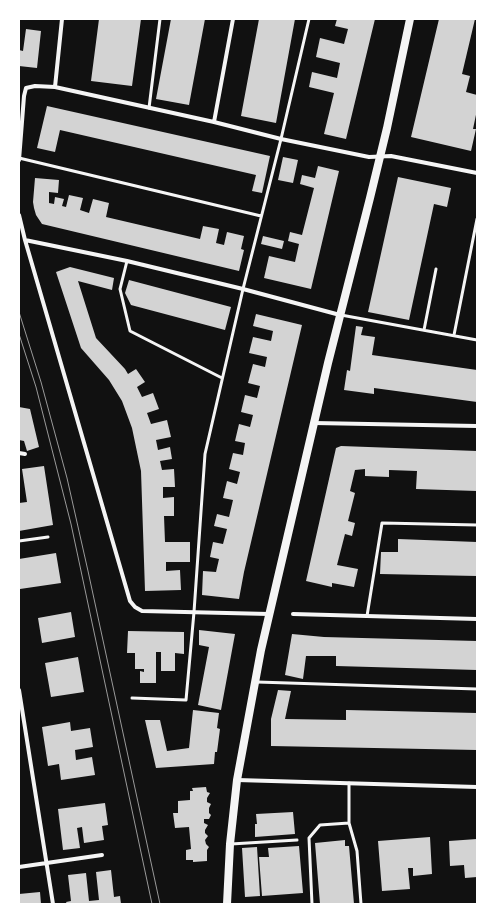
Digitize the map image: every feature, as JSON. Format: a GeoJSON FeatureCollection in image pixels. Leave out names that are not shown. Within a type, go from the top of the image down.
{"type":"FeatureCollection","features":[{"type":"Feature","properties":{"kind":"main road"},"geometry":{"type":"LineString","coordinates":[[227,904],[230,844],[237,780],[261,650],[340,315],[380,157],[410,19]]}},
{"type":"Feature","properties":{"kind":"street"},"geometry":{"type":"LineString","coordinates":[[55,86],[62,19]]}},
{"type":"Feature","properties":{"kind":"street"},"geometry":{"type":"LineString","coordinates":[[214,122],[233,19]]}},
{"type":"Feature","properties":{"kind":"street"},"geometry":{"type":"LineString","coordinates":[[19,159],[24,96],[26,88],[35,86],[55,86],[214,122],[281,139],[368,157],[391,156],[477,173]]}},
{"type":"Feature","properties":{"kind":"street"},"geometry":{"type":"LineString","coordinates":[[19,215],[130,601],[135,607],[142,611],[270,614]]}},
{"type":"Feature","properties":{"kind":"street"},"geometry":{"type":"LineString","coordinates":[[25,240],[126,261],[243,289],[340,315]]}},
{"type":"Feature","properties":{"kind":"street"},"geometry":{"type":"LineString","coordinates":[[314,423],[477,426]]}},
{"type":"Feature","properties":{"kind":"street"},"geometry":{"type":"LineString","coordinates":[[19,453],[25,454]]}},
{"type":"Feature","properties":{"kind":"street"},"geometry":{"type":"LineString","coordinates":[[293,614],[477,619]]}},
{"type":"Feature","properties":{"kind":"street"},"geometry":{"type":"LineString","coordinates":[[19,690],[54,904]]}},
{"type":"Feature","properties":{"kind":"street"},"geometry":{"type":"LineString","coordinates":[[237,780],[477,787]]}},
{"type":"Feature","properties":{"kind":"street"},"geometry":{"type":"LineString","coordinates":[[19,867],[102,855]]}},
{"type":"Feature","properties":{"kind":"lane"},"geometry":{"type":"LineString","coordinates":[[149,108],[160,19]]}},
{"type":"Feature","properties":{"kind":"lane"},"geometry":{"type":"LineString","coordinates":[[132,698],[186,700],[194,612],[204,454],[309,19]]}},
{"type":"Feature","properties":{"kind":"lane"},"geometry":{"type":"LineString","coordinates":[[19,159],[261,216]]}},
{"type":"Feature","properties":{"kind":"lane"},"geometry":{"type":"LineString","coordinates":[[454,335],[477,219]]}},
{"type":"Feature","properties":{"kind":"lane"},"geometry":{"type":"LineString","coordinates":[[126,261],[120,288],[130,331],[222,378]]}},
{"type":"Feature","properties":{"kind":"lane"},"geometry":{"type":"LineString","coordinates":[[424,330],[436,269]]}},
{"type":"Feature","properties":{"kind":"lane"},"geometry":{"type":"LineString","coordinates":[[340,315],[477,340]]}},
{"type":"Feature","properties":{"kind":"lane"},"geometry":{"type":"LineString","coordinates":[[367,616],[382,523],[477,525]]}},
{"type":"Feature","properties":{"kind":"lane"},"geometry":{"type":"LineString","coordinates":[[19,542],[48,537]]}},
{"type":"Feature","properties":{"kind":"lane"},"geometry":{"type":"LineString","coordinates":[[255,682],[477,689]]}},
{"type":"Feature","properties":{"kind":"lane"},"geometry":{"type":"LineString","coordinates":[[349,783],[349,823],[357,851],[361,904]]}},
{"type":"Feature","properties":{"kind":"lane"},"geometry":{"type":"LineString","coordinates":[[312,904],[309,838],[320,825],[349,823]]}},
{"type":"Feature","properties":{"kind":"lane"},"geometry":{"type":"LineString","coordinates":[[230,844],[297,840]]}},
{"type":"Feature","properties":{"kind":"building"},"geometry":{"type":"Polygon","coordinates":[[[99,19],[141,19],[132,86],[91,81],[99,19]]]}},
{"type":"Feature","properties":{"kind":"building"},"geometry":{"type":"Polygon","coordinates":[[[171,19],[205,19],[189,105],[156,99],[171,19]]]}},
{"type":"Feature","properties":{"kind":"building"},"geometry":{"type":"Polygon","coordinates":[[[259,19],[295,19],[276,123],[241,116],[259,19]]]}},
{"type":"Feature","properties":{"kind":"building"},"geometry":{"type":"Polygon","coordinates":[[[337,19],[375,19],[346,139],[324,134],[334,93],[309,87],[312,72],[337,78],[340,63],[316,57],[320,38],[344,44],[348,29],[335,26],[337,19]]]}},
{"type":"Feature","properties":{"kind":"building"},"geometry":{"type":"Polygon","coordinates":[[[439,19],[475,19],[462,74],[470,76],[466,92],[477,95],[477,110],[473,129],[476,129],[471,151],[411,137],[439,19]]]}},
{"type":"Feature","properties":{"kind":"building"},"geometry":{"type":"Polygon","coordinates":[[[26,29],[41,31],[37,68],[19,66],[19,50],[23,51],[26,29]]]}},
{"type":"Feature","properties":{"kind":"building"},"geometry":{"type":"Polygon","coordinates":[[[47,106],[270,156],[262,193],[252,191],[256,175],[60,130],[55,152],[37,148],[47,106]]]}},
{"type":"Feature","properties":{"kind":"building"},"geometry":{"type":"Polygon","coordinates":[[[283,157],[298,160],[293,183],[278,180],[283,157]]]}},
{"type":"Feature","properties":{"kind":"building"},"geometry":{"type":"Polygon","coordinates":[[[318,166],[339,171],[311,289],[264,278],[269,256],[295,262],[299,244],[288,241],[290,232],[302,235],[314,188],[300,184],[302,175],[315,178],[318,166]]]}},
{"type":"Feature","properties":{"kind":"building"},"geometry":{"type":"Polygon","coordinates":[[[398,177],[451,188],[447,207],[434,204],[409,320],[368,312],[398,177]]]}},
{"type":"Feature","properties":{"kind":"building"},"geometry":{"type":"Polygon","coordinates":[[[35,178],[59,180],[58,193],[49,192],[49,203],[54,204],[55,197],[64,199],[62,206],[66,207],[69,195],[83,198],[80,210],[89,213],[93,199],[109,203],[106,217],[200,239],[203,226],[219,229],[216,243],[224,245],[227,232],[244,236],[241,249],[244,250],[239,271],[42,224],[36,215],[33,202],[35,178]]]}},
{"type":"Feature","properties":{"kind":"building"},"geometry":{"type":"Polygon","coordinates":[[[263,236],[284,241],[282,249],[261,244],[263,236]]]}},
{"type":"Feature","properties":{"kind":"building"},"geometry":{"type":"Polygon","coordinates":[[[70,267],[114,278],[112,290],[78,281],[96,338],[128,374],[136,369],[145,382],[137,387],[142,397],[153,393],[159,409],[147,413],[151,424],[167,420],[171,437],[156,440],[158,450],[170,447],[172,459],[160,461],[162,470],[174,469],[175,487],[163,487],[163,498],[174,497],[174,516],[164,516],[165,542],[190,542],[190,562],[166,562],[166,571],[180,570],[181,590],[145,591],[141,471],[132,428],[122,401],[109,380],[81,348],[56,272],[70,267]]]}},
{"type":"Feature","properties":{"kind":"building"},"geometry":{"type":"Polygon","coordinates":[[[129,280],[231,307],[225,330],[131,305],[125,293],[129,280]]]}},
{"type":"Feature","properties":{"kind":"building"},"geometry":{"type":"Polygon","coordinates":[[[256,314],[302,325],[239,599],[202,595],[203,571],[216,572],[219,559],[210,557],[213,542],[223,544],[227,529],[214,526],[217,514],[229,517],[233,500],[223,498],[227,481],[237,484],[240,472],[229,469],[233,453],[243,455],[245,443],[235,441],[239,424],[250,427],[253,415],[241,412],[245,395],[257,398],[260,386],[248,383],[253,364],[265,367],[267,357],[249,353],[253,337],[271,341],[273,331],[253,326],[256,314]]]}},
{"type":"Feature","properties":{"kind":"building"},"geometry":{"type":"Polygon","coordinates":[[[356,326],[363,327],[361,335],[375,337],[372,355],[477,370],[477,402],[374,388],[374,394],[344,390],[347,370],[350,371],[356,326]]]}},
{"type":"Feature","properties":{"kind":"building"},"geometry":{"type":"Polygon","coordinates":[[[19,407],[30,409],[39,447],[27,451],[24,441],[19,440],[19,407]]]}},
{"type":"Feature","properties":{"kind":"building"},"geometry":{"type":"Polygon","coordinates":[[[341,446],[477,451],[477,491],[416,489],[417,471],[389,470],[389,477],[365,476],[365,469],[355,470],[350,491],[355,493],[348,521],[355,523],[352,536],[345,534],[337,565],[358,569],[354,587],[332,583],[332,587],[306,581],[336,448],[341,446]]]}},
{"type":"Feature","properties":{"kind":"building"},"geometry":{"type":"Polygon","coordinates":[[[44,466],[53,525],[19,531],[19,503],[27,502],[22,469],[44,466]]]}},
{"type":"Feature","properties":{"kind":"building"},"geometry":{"type":"Polygon","coordinates":[[[398,539],[477,542],[477,576],[380,574],[381,552],[398,552],[398,539]]]}},
{"type":"Feature","properties":{"kind":"building"},"geometry":{"type":"Polygon","coordinates":[[[56,553],[61,583],[20,589],[19,559],[56,553]]]}},
{"type":"Feature","properties":{"kind":"building"},"geometry":{"type":"Polygon","coordinates":[[[71,612],[75,637],[42,643],[38,618],[71,612]]]}},
{"type":"Feature","properties":{"kind":"building"},"geometry":{"type":"Polygon","coordinates":[[[199,630],[235,634],[221,710],[198,705],[209,647],[199,645],[199,630]]]}},
{"type":"Feature","properties":{"kind":"building"},"geometry":{"type":"Polygon","coordinates":[[[128,631],[184,632],[184,654],[175,653],[175,671],[161,671],[161,652],[156,652],[156,683],[140,683],[140,671],[144,672],[144,669],[135,669],[135,653],[127,653],[128,631]]]}},
{"type":"Feature","properties":{"kind":"building"},"geometry":{"type":"Polygon","coordinates":[[[292,634],[324,637],[477,641],[477,670],[336,666],[336,656],[306,656],[303,679],[285,675],[292,634]]]}},
{"type":"Feature","properties":{"kind":"building"},"geometry":{"type":"Polygon","coordinates":[[[78,657],[84,692],[51,697],[45,663],[78,657]]]}},
{"type":"Feature","properties":{"kind":"building"},"geometry":{"type":"Polygon","coordinates":[[[278,690],[291,691],[285,719],[346,720],[346,710],[477,713],[477,750],[271,746],[271,719],[278,690]]]}},
{"type":"Feature","properties":{"kind":"building"},"geometry":{"type":"Polygon","coordinates":[[[193,710],[219,713],[217,728],[220,729],[214,764],[156,768],[145,720],[160,720],[167,751],[189,748],[193,710]]]}},
{"type":"Feature","properties":{"kind":"building"},"geometry":{"type":"Polygon","coordinates":[[[70,722],[71,731],[90,728],[93,747],[75,750],[76,760],[92,757],[95,775],[61,780],[59,764],[48,766],[42,727],[70,722]]]}},
{"type":"Feature","properties":{"kind":"building"},"geometry":{"type":"Polygon","coordinates":[[[206,787],[207,792],[210,793],[207,798],[207,802],[211,804],[209,813],[211,815],[209,819],[204,819],[204,823],[208,825],[205,830],[205,833],[208,836],[205,840],[209,847],[207,850],[207,861],[193,862],[193,860],[186,860],[186,850],[191,849],[189,827],[175,828],[173,813],[178,813],[178,801],[190,800],[190,791],[193,791],[192,788],[206,787]]]}},
{"type":"Feature","properties":{"kind":"building"},"geometry":{"type":"Polygon","coordinates":[[[105,803],[108,825],[102,826],[104,840],[84,843],[82,827],[77,828],[80,848],[63,850],[58,809],[105,803]]]}},
{"type":"Feature","properties":{"kind":"building"},"geometry":{"type":"Polygon","coordinates":[[[293,812],[295,834],[255,837],[255,824],[257,824],[256,814],[293,812]]]}},
{"type":"Feature","properties":{"kind":"building"},"geometry":{"type":"Polygon","coordinates":[[[430,837],[432,874],[413,876],[413,868],[408,868],[410,889],[382,891],[378,841],[430,837]]]}},
{"type":"Feature","properties":{"kind":"building"},"geometry":{"type":"Polygon","coordinates":[[[477,839],[477,877],[465,878],[464,865],[450,866],[449,841],[477,839]]]}},
{"type":"Feature","properties":{"kind":"building"},"geometry":{"type":"Polygon","coordinates":[[[345,840],[345,846],[349,846],[354,904],[320,904],[315,843],[345,840]]]}},
{"type":"Feature","properties":{"kind":"building"},"geometry":{"type":"Polygon","coordinates":[[[299,846],[303,893],[262,896],[259,857],[269,857],[268,848],[299,846]]]}},
{"type":"Feature","properties":{"kind":"building"},"geometry":{"type":"Polygon","coordinates":[[[257,847],[260,896],[245,897],[242,848],[257,847]]]}},
{"type":"Feature","properties":{"kind":"building"},"geometry":{"type":"Polygon","coordinates":[[[111,870],[114,897],[120,896],[121,904],[67,904],[66,902],[71,901],[68,875],[86,873],[89,901],[99,900],[96,872],[111,870]]]}},
{"type":"Feature","properties":{"kind":"building"},"geometry":{"type":"Polygon","coordinates":[[[40,892],[41,904],[19,904],[19,894],[40,892]]]}},
{"type":"Feature","properties":{"kind":"tram line"},"geometry":{"type":"LineString","coordinates":[[19,312],[41,382],[67,478],[160,904]]}},
{"type":"Feature","properties":{"kind":"tram line"},"geometry":{"type":"LineString","coordinates":[[19,334],[36,387],[71,524],[152,904]]}}]}
